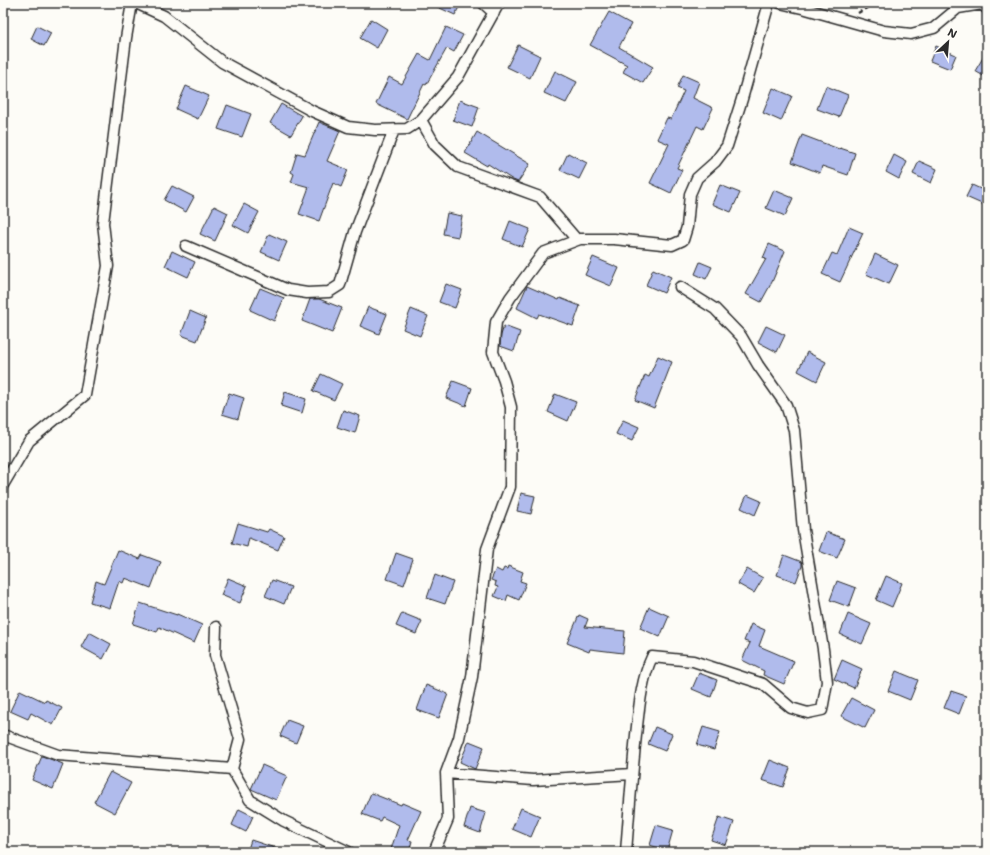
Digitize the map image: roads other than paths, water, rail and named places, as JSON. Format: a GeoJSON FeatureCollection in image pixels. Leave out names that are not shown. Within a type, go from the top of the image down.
{"type":"FeatureCollection","features":[{"type":"Feature","properties":{"kind":"street"},"geometry":{"type":"LineString","coordinates":[[3,485],[29,441],[85,395],[108,266],[103,222],[126,38],[132,3]]}},
{"type":"Feature","properties":{"kind":"street"},"geometry":{"type":"LineString","coordinates":[[136,3],[164,16],[222,62],[312,111],[348,127],[375,130],[407,129],[421,120],[458,77],[500,3]]}},
{"type":"Feature","properties":{"kind":"street"},"geometry":{"type":"LineString","coordinates":[[483,3],[494,13]]}},
{"type":"Feature","properties":{"kind":"street"},"geometry":{"type":"LineString","coordinates":[[434,852],[448,819],[446,773],[460,738],[472,677],[487,550],[510,487],[511,407],[504,380],[493,352],[496,322],[510,298],[543,253],[577,240],[614,238],[672,245],[683,240],[687,228],[690,194],[697,178],[715,162],[727,146],[742,99],[768,3]]}},
{"type":"Feature","properties":{"kind":"street"},"geometry":{"type":"LineString","coordinates":[[780,3],[813,10],[884,31],[910,34],[934,28],[958,8],[982,4],[987,9]]}},
{"type":"Feature","properties":{"kind":"street"},"geometry":{"type":"LineString","coordinates":[[421,120],[435,145],[458,167],[540,197],[577,240]]}},
{"type":"Feature","properties":{"kind":"street"},"geometry":{"type":"LineString","coordinates":[[186,246],[288,290],[308,293],[328,292],[340,285],[355,232],[394,130]]}},
{"type":"Feature","properties":{"kind":"street"},"geometry":{"type":"LineString","coordinates":[[626,852],[639,707],[647,668],[652,657],[693,662],[763,684],[790,708],[808,713],[822,710],[827,682],[823,649],[802,530],[794,430],[786,405],[758,365],[741,336],[716,309],[680,287]]}},
{"type":"Feature","properties":{"kind":"street"},"geometry":{"type":"LineString","coordinates":[[216,626],[215,655],[240,739],[232,769],[250,800],[284,821],[349,852]]}},
{"type":"Feature","properties":{"kind":"street"},"geometry":{"type":"LineString","coordinates":[[3,735],[58,755],[232,769]]}},
{"type":"Feature","properties":{"kind":"street"},"geometry":{"type":"LineString","coordinates":[[446,773],[533,780],[632,774]]}}]}
